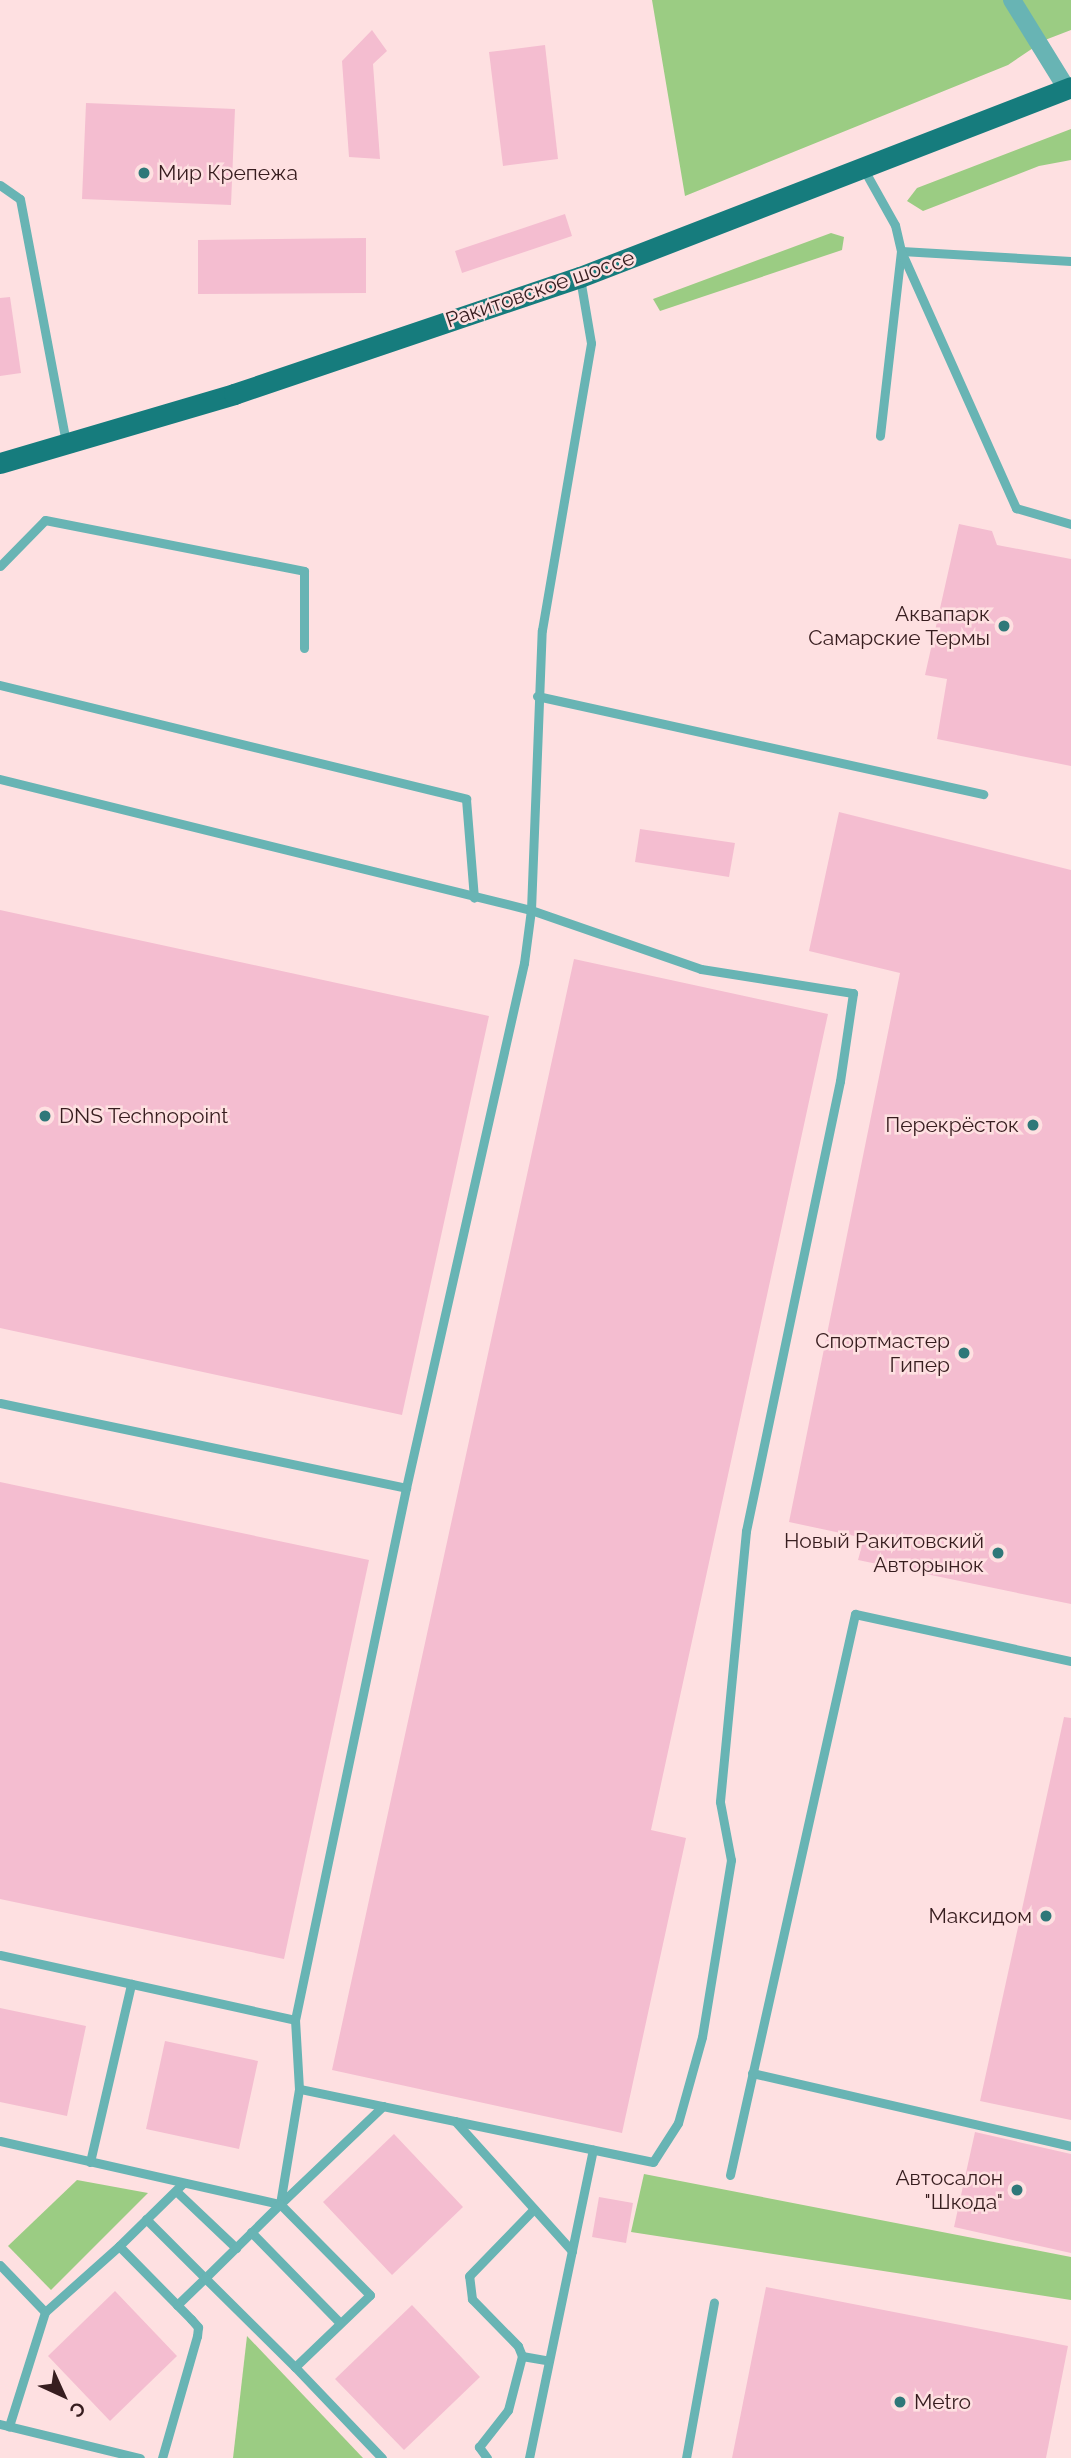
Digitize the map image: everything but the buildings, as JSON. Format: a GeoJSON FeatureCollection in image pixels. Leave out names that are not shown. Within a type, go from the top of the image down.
{"type":"FeatureCollection","features":[{"type":"Feature","properties":{"kind":"main road","name":"Ракитовское шоссе"},"geometry":{"type":"LineString","coordinates":[[0,463],[234,394],[580,277],[1069,88]]}},
{"type":"Feature","properties":{"kind":"street"},"geometry":{"type":"LineString","coordinates":[[1012,0],[1069,88]]}},
{"type":"Feature","properties":{"kind":"lane"},"geometry":{"type":"LineString","coordinates":[[863,168],[895,225],[901,251],[1016,508],[1071,524]]}},
{"type":"Feature","properties":{"kind":"lane"},"geometry":{"type":"LineString","coordinates":[[0,185],[20,199],[66,445]]}},
{"type":"Feature","properties":{"kind":"lane"},"geometry":{"type":"LineString","coordinates":[[901,251],[1071,261]]}},
{"type":"Feature","properties":{"kind":"lane"},"geometry":{"type":"LineString","coordinates":[[880,436],[901,251]]}},
{"type":"Feature","properties":{"kind":"lane"},"geometry":{"type":"LineString","coordinates":[[280,2204],[299,2089],[295,2020],[406,1488],[524,963],[531,910],[537,695],[542,630],[591,343],[580,277]]}},
{"type":"Feature","properties":{"kind":"lane"},"geometry":{"type":"LineString","coordinates":[[0,566],[45,520],[304,571],[304,648]]}},
{"type":"Feature","properties":{"kind":"lane"},"geometry":{"type":"LineString","coordinates":[[0,685],[466,799],[474,898]]}},
{"type":"Feature","properties":{"kind":"lane"},"geometry":{"type":"LineString","coordinates":[[537,695],[983,794]]}},
{"type":"Feature","properties":{"kind":"lane"},"geometry":{"type":"LineString","coordinates":[[0,779],[531,910],[701,969],[853,993],[840,1082],[746,1531],[720,1802],[731,1860],[702,2037],[678,2123],[653,2162],[299,2089]]}},
{"type":"Feature","properties":{"kind":"lane"},"geometry":{"type":"LineString","coordinates":[[0,1403],[406,1488]]}},
{"type":"Feature","properties":{"kind":"lane"},"geometry":{"type":"LineString","coordinates":[[730,2175],[855,1614],[1071,1661]]}},
{"type":"Feature","properties":{"kind":"lane"},"geometry":{"type":"LineString","coordinates":[[0,1955],[295,2020]]}},
{"type":"Feature","properties":{"kind":"lane"},"geometry":{"type":"LineString","coordinates":[[90,2162],[131,1984]]}},
{"type":"Feature","properties":{"kind":"lane"},"geometry":{"type":"LineString","coordinates":[[752,2073],[1071,2146]]}},
{"type":"Feature","properties":{"kind":"lane"},"geometry":{"type":"LineString","coordinates":[[177,2305],[383,2106]]}},
{"type":"Feature","properties":{"kind":"lane"},"geometry":{"type":"LineString","coordinates":[[455,2121],[572,2251]]}},
{"type":"Feature","properties":{"kind":"lane"},"geometry":{"type":"LineString","coordinates":[[0,2141],[280,2204],[370,2295],[295,2367]]}},
{"type":"Feature","properties":{"kind":"lane"},"geometry":{"type":"LineString","coordinates":[[529,2458],[593,2150]]}},
{"type":"Feature","properties":{"kind":"lane"},"geometry":{"type":"LineString","coordinates":[[140,2458],[4,2425],[46,2312],[183,2183]]}},
{"type":"Feature","properties":{"kind":"lane"},"geometry":{"type":"LineString","coordinates":[[176,2191],[236,2248]]}},
{"type":"Feature","properties":{"kind":"lane"},"geometry":{"type":"LineString","coordinates":[[534,2209],[469,2276],[467,2287],[522,2356],[549,2361]]}},
{"type":"Feature","properties":{"kind":"lane"},"geometry":{"type":"LineString","coordinates":[[146,2219],[382,2458]]}},
{"type":"Feature","properties":{"kind":"lane"},"geometry":{"type":"LineString","coordinates":[[251,2232],[341,2323]]}},
{"type":"Feature","properties":{"kind":"lane"},"geometry":{"type":"LineString","coordinates":[[119,2246],[198,2328],[162,2458]]}},
{"type":"Feature","properties":{"kind":"lane"},"geometry":{"type":"LineString","coordinates":[[0,2265],[46,2312]]}},
{"type":"Feature","properties":{"kind":"lane"},"geometry":{"type":"LineString","coordinates":[[686,2458],[714,2303]]}},
{"type":"Feature","properties":{"kind":"lane"},"geometry":{"type":"LineString","coordinates":[[487,2458],[479,2447],[508,2410],[522,2356]]}},
{"type":"Feature","properties":{"kind":"green space"},"geometry":{"type":"Polygon","coordinates":[[[652,0],[1071,0],[1071,30],[1045,40],[1008,65],[685,196],[652,0]]]}},
{"type":"Feature","properties":{"kind":"green space"},"geometry":{"type":"Polygon","coordinates":[[[1071,129],[1071,160],[1039,166],[923,211],[907,201],[917,188],[1071,129]]]}},
{"type":"Feature","properties":{"kind":"green space"},"geometry":{"type":"Polygon","coordinates":[[[831,233],[844,237],[842,250],[660,311],[653,299],[831,233]]]}},
{"type":"Feature","properties":{"kind":"green space"},"geometry":{"type":"Polygon","coordinates":[[[644,2174],[1071,2257],[1071,2300],[631,2232],[644,2174]]]}},
{"type":"Feature","properties":{"kind":"green space"},"geometry":{"type":"Polygon","coordinates":[[[77,2180],[148,2193],[51,2290],[8,2246],[77,2180]]]}},
{"type":"Feature","properties":{"kind":"green space"},"geometry":{"type":"Polygon","coordinates":[[[247,2336],[363,2458],[233,2458],[247,2336]]]}},
{"type":"Feature","properties":{"kind":"place","name":"Мир Крепежа"},"geometry":{"type":"Point","coordinates":[144,173]}},
{"type":"Feature","properties":{"kind":"place","name":"Аквапарк Самарские Термы"},"geometry":{"type":"Point","coordinates":[1004,626]}},
{"type":"Feature","properties":{"kind":"place","name":"DNS Technopoint"},"geometry":{"type":"Point","coordinates":[45,1116]}},
{"type":"Feature","properties":{"kind":"place","name":"Перекрёсток"},"geometry":{"type":"Point","coordinates":[1033,1125]}},
{"type":"Feature","properties":{"kind":"place","name":"Спортмастер Гипер"},"geometry":{"type":"Point","coordinates":[964,1353]}},
{"type":"Feature","properties":{"kind":"place","name":"Новый Ракитовский Авторынок"},"geometry":{"type":"Point","coordinates":[998,1553]}},
{"type":"Feature","properties":{"kind":"place","name":"Максидом"},"geometry":{"type":"Point","coordinates":[1046,1916]}},
{"type":"Feature","properties":{"kind":"place","name":"Автосалон \"Шкода\""},"geometry":{"type":"Point","coordinates":[1017,2190]}},
{"type":"Feature","properties":{"kind":"place","name":"Metro"},"geometry":{"type":"Point","coordinates":[900,2402]}}]}
